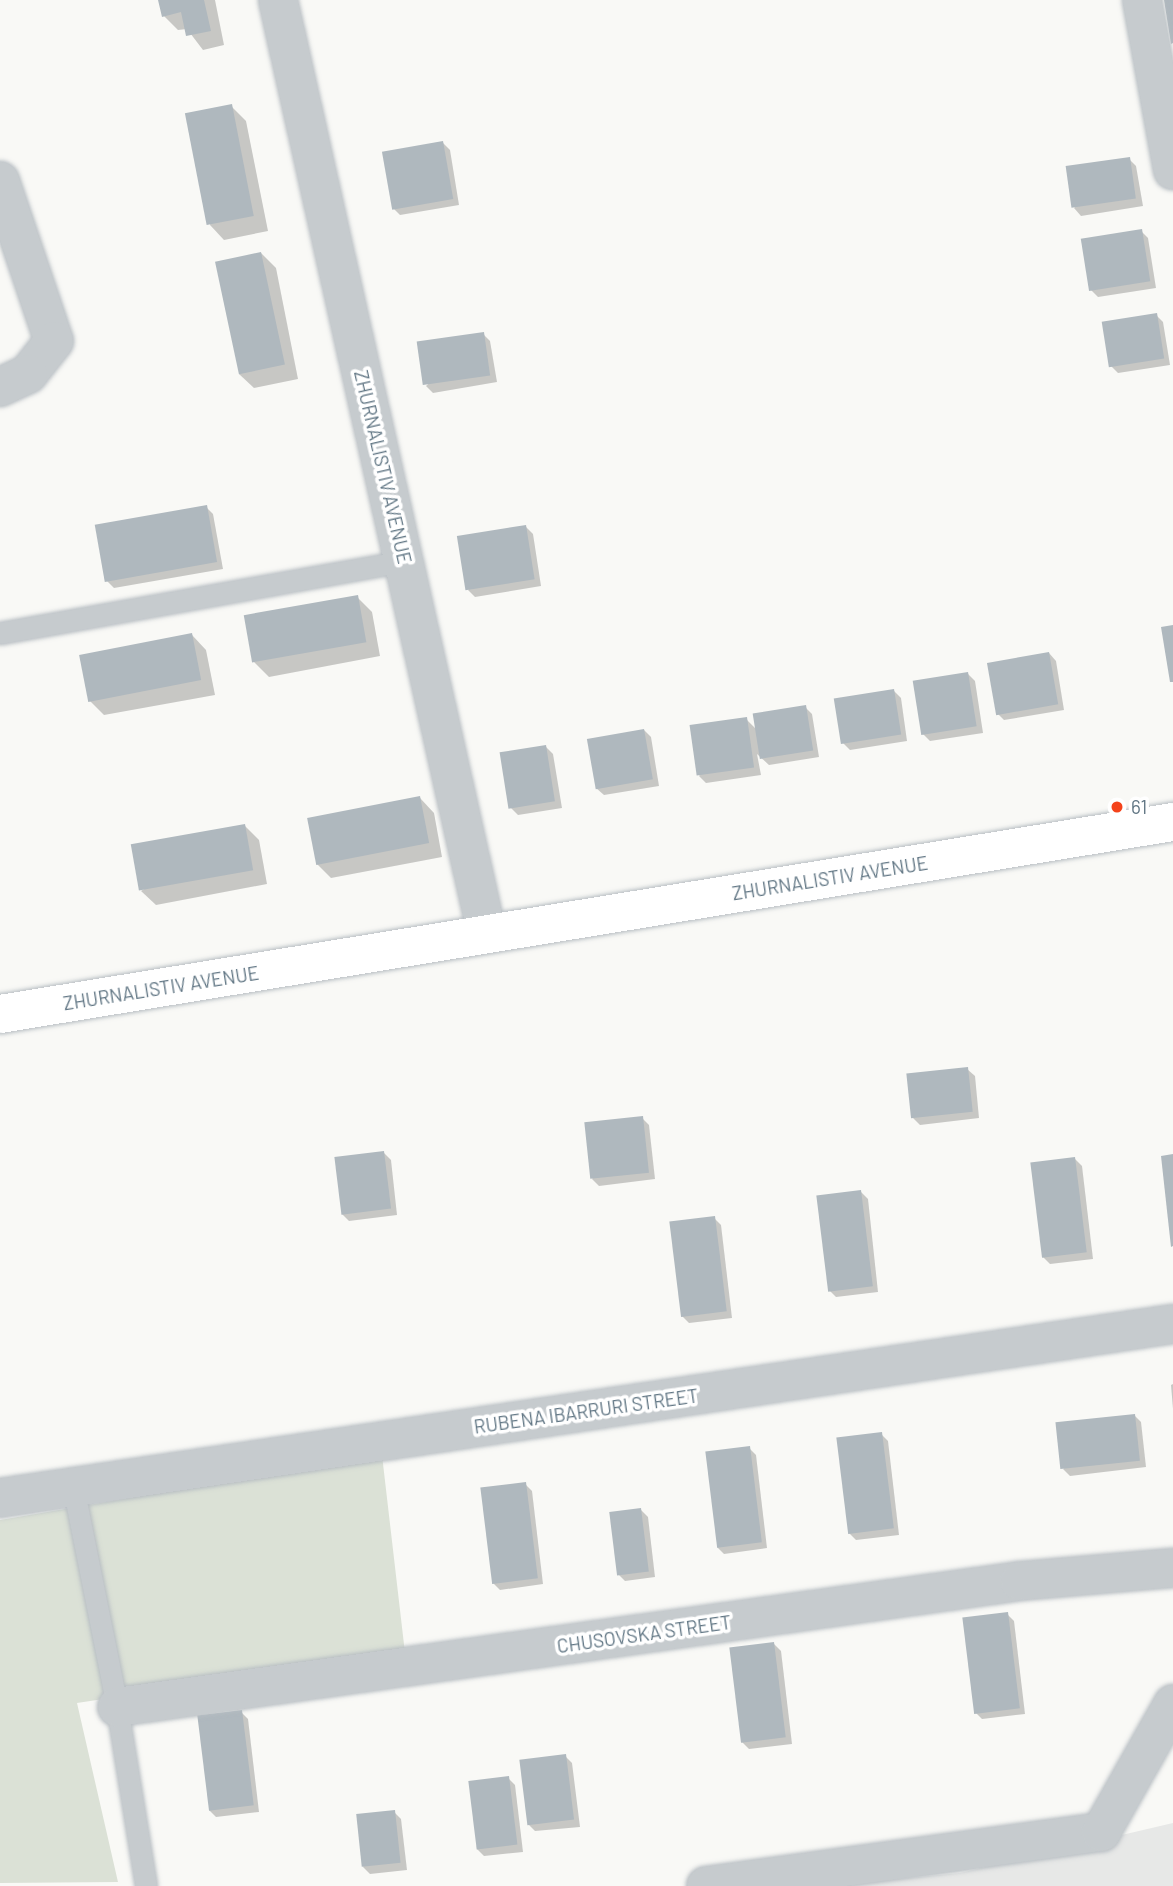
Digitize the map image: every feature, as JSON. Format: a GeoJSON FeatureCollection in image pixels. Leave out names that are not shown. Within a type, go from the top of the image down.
{"type":"FeatureCollection","features":[{"type":"Feature","properties":{"kind":"main road","name":"ZHURNALISTIV AVENUE"},"geometry":{"type":"LineString","coordinates":[[0,1014],[1173,821]]}},
{"type":"Feature","properties":{"kind":"street","name":"ZHURNALISTIV AVENUE"},"geometry":{"type":"LineString","coordinates":[[278,0],[487,934]]}},
{"type":"Feature","properties":{"kind":"street"},"geometry":{"type":"LineString","coordinates":[[1142,0],[1173,170]]}},
{"type":"Feature","properties":{"kind":"street"},"geometry":{"type":"LineString","coordinates":[[0,181],[54,341],[28,374],[0,387]]}},
{"type":"Feature","properties":{"kind":"street","name":"RUBENA IBARRURI STREET"},"geometry":{"type":"LineString","coordinates":[[0,1499],[72,1486],[1173,1324]]}},
{"type":"Feature","properties":{"kind":"street","name":"CHUSOVSKA STREET"},"geometry":{"type":"LineString","coordinates":[[117,1707],[1020,1581],[1173,1568]]}},
{"type":"Feature","properties":{"kind":"street"},"geometry":{"type":"LineString","coordinates":[[706,1886],[1101,1832],[1173,1704]]}},
{"type":"Feature","properties":{"kind":"lane"},"geometry":{"type":"LineString","coordinates":[[0,633],[404,561]]}},
{"type":"Feature","properties":{"kind":"lane"},"geometry":{"type":"LineString","coordinates":[[72,1486],[117,1707],[146,1886]]}},
{"type":"Feature","properties":{"kind":"shaded area"},"geometry":{"type":"Polygon","coordinates":[[[382,1455],[405,1653],[77,1703],[118,1882],[0,1883],[0,1520],[382,1455]]]}},
{"type":"Feature","properties":{"kind":"shaded area"},"geometry":{"type":"Polygon","coordinates":[[[1173,1823],[1173,1886],[826,1886],[960,1873],[1173,1823]]]}},
{"type":"Feature","properties":{"kind":"building"},"geometry":{"type":"Polygon","coordinates":[[[158,0],[204,0],[211,31],[186,36],[181,12],[162,17],[158,0]]]}},
{"type":"Feature","properties":{"kind":"building"},"geometry":{"type":"Polygon","coordinates":[[[1164,0],[1173,0],[1171,44],[1164,0]]]}},
{"type":"Feature","properties":{"kind":"building"},"geometry":{"type":"Polygon","coordinates":[[[232,104],[254,216],[207,225],[185,113],[232,104]]]}},
{"type":"Feature","properties":{"kind":"building"},"geometry":{"type":"Polygon","coordinates":[[[443,141],[453,199],[392,210],[382,152],[443,141]]]}},
{"type":"Feature","properties":{"kind":"building"},"geometry":{"type":"Polygon","coordinates":[[[1130,157],[1136,199],[1071,208],[1066,166],[1130,157]]]}},
{"type":"Feature","properties":{"kind":"building"},"geometry":{"type":"Polygon","coordinates":[[[1142,229],[1150,281],[1089,291],[1081,239],[1142,229]]]}},
{"type":"Feature","properties":{"kind":"building"},"geometry":{"type":"Polygon","coordinates":[[[261,252],[285,364],[239,374],[215,262],[261,252]]]}},
{"type":"Feature","properties":{"kind":"building"},"geometry":{"type":"Polygon","coordinates":[[[1157,313],[1164,358],[1109,367],[1102,322],[1157,313]]]}},
{"type":"Feature","properties":{"kind":"building"},"geometry":{"type":"Polygon","coordinates":[[[484,332],[490,376],[423,385],[417,341],[484,332]]]}},
{"type":"Feature","properties":{"kind":"building"},"geometry":{"type":"Polygon","coordinates":[[[207,505],[217,562],[105,582],[95,525],[207,505]]]}},
{"type":"Feature","properties":{"kind":"building"},"geometry":{"type":"Polygon","coordinates":[[[526,525],[535,579],[465,590],[457,536],[526,525]]]}},
{"type":"Feature","properties":{"kind":"building"},"geometry":{"type":"Polygon","coordinates":[[[358,595],[366,642],[252,662],[244,615],[358,595]]]}},
{"type":"Feature","properties":{"kind":"building"},"geometry":{"type":"Polygon","coordinates":[[[1173,625],[1173,682],[1170,682],[1161,627],[1173,625]]]}},
{"type":"Feature","properties":{"kind":"building"},"geometry":{"type":"Polygon","coordinates":[[[192,633],[201,680],[88,702],[79,655],[192,633]]]}},
{"type":"Feature","properties":{"kind":"building"},"geometry":{"type":"Polygon","coordinates":[[[1049,652],[1058,704],[996,715],[987,663],[1049,652]]]}},
{"type":"Feature","properties":{"kind":"building"},"geometry":{"type":"Polygon","coordinates":[[[968,672],[977,726],[921,735],[913,681],[968,672]]]}},
{"type":"Feature","properties":{"kind":"building"},"geometry":{"type":"Polygon","coordinates":[[[894,689],[901,734],[841,744],[834,699],[894,689]]]}},
{"type":"Feature","properties":{"kind":"building"},"geometry":{"type":"Polygon","coordinates":[[[806,705],[813,750],[760,759],[753,713],[806,705]]]}},
{"type":"Feature","properties":{"kind":"building"},"geometry":{"type":"Polygon","coordinates":[[[747,717],[754,768],[697,776],[690,725],[747,717]]]}},
{"type":"Feature","properties":{"kind":"building"},"geometry":{"type":"Polygon","coordinates":[[[644,729],[653,779],[596,789],[587,739],[644,729]]]}},
{"type":"Feature","properties":{"kind":"building"},"geometry":{"type":"Polygon","coordinates":[[[546,745],[555,801],[508,809],[500,752],[546,745]]]}},
{"type":"Feature","properties":{"kind":"building"},"geometry":{"type":"Polygon","coordinates":[[[420,796],[429,843],[316,865],[307,818],[420,796]]]}},
{"type":"Feature","properties":{"kind":"building"},"geometry":{"type":"Polygon","coordinates":[[[245,824],[253,870],[139,890],[131,844],[245,824]]]}},
{"type":"Feature","properties":{"kind":"building"},"geometry":{"type":"Polygon","coordinates":[[[968,1067],[973,1112],[911,1118],[906,1073],[968,1067]]]}},
{"type":"Feature","properties":{"kind":"building"},"geometry":{"type":"Polygon","coordinates":[[[643,1116],[649,1173],[590,1179],[584,1122],[643,1116]]]}},
{"type":"Feature","properties":{"kind":"building"},"geometry":{"type":"Polygon","coordinates":[[[384,1151],[391,1209],[341,1215],[334,1157],[384,1151]]]}},
{"type":"Feature","properties":{"kind":"building"},"geometry":{"type":"Polygon","coordinates":[[[1173,1154],[1173,1246],[1171,1247],[1161,1156],[1173,1154]]]}},
{"type":"Feature","properties":{"kind":"building"},"geometry":{"type":"Polygon","coordinates":[[[1075,1157],[1087,1252],[1042,1258],[1030,1162],[1075,1157]]]}},
{"type":"Feature","properties":{"kind":"building"},"geometry":{"type":"Polygon","coordinates":[[[861,1190],[873,1286],[828,1292],[816,1195],[861,1190]]]}},
{"type":"Feature","properties":{"kind":"building"},"geometry":{"type":"Polygon","coordinates":[[[715,1216],[727,1311],[681,1317],[669,1222],[715,1216]]]}},
{"type":"Feature","properties":{"kind":"building"},"geometry":{"type":"Polygon","coordinates":[[[1135,1414],[1140,1461],[1060,1469],[1055,1422],[1135,1414]]]}},
{"type":"Feature","properties":{"kind":"building"},"geometry":{"type":"Polygon","coordinates":[[[882,1432],[894,1528],[848,1534],[836,1438],[882,1432]]]}},
{"type":"Feature","properties":{"kind":"building"},"geometry":{"type":"Polygon","coordinates":[[[750,1446],[762,1542],[717,1548],[705,1451],[750,1446]]]}},
{"type":"Feature","properties":{"kind":"building"},"geometry":{"type":"Polygon","coordinates":[[[526,1482],[538,1578],[492,1584],[480,1488],[526,1482]]]}},
{"type":"Feature","properties":{"kind":"building"},"geometry":{"type":"Polygon","coordinates":[[[641,1508],[649,1572],[617,1575],[609,1512],[641,1508]]]}},
{"type":"Feature","properties":{"kind":"building"},"geometry":{"type":"Polygon","coordinates":[[[1008,1612],[1020,1708],[974,1714],[962,1618],[1008,1612]]]}},
{"type":"Feature","properties":{"kind":"building"},"geometry":{"type":"Polygon","coordinates":[[[774,1642],[786,1737],[741,1743],[729,1647],[774,1642]]]}},
{"type":"Feature","properties":{"kind":"building"},"geometry":{"type":"Polygon","coordinates":[[[242,1710],[254,1805],[209,1811],[197,1715],[242,1710]]]}},
{"type":"Feature","properties":{"kind":"building"},"geometry":{"type":"Polygon","coordinates":[[[566,1754],[574,1820],[527,1825],[519,1760],[566,1754]]]}},
{"type":"Feature","properties":{"kind":"building"},"geometry":{"type":"Polygon","coordinates":[[[509,1776],[517,1844],[477,1849],[468,1781],[509,1776]]]}},
{"type":"Feature","properties":{"kind":"building"},"geometry":{"type":"Polygon","coordinates":[[[395,1810],[401,1863],[362,1867],[356,1814],[395,1810]]]}},
{"type":"Feature","properties":{"kind":"place","name":"61"},"geometry":{"type":"Point","coordinates":[1117,807]}}]}
